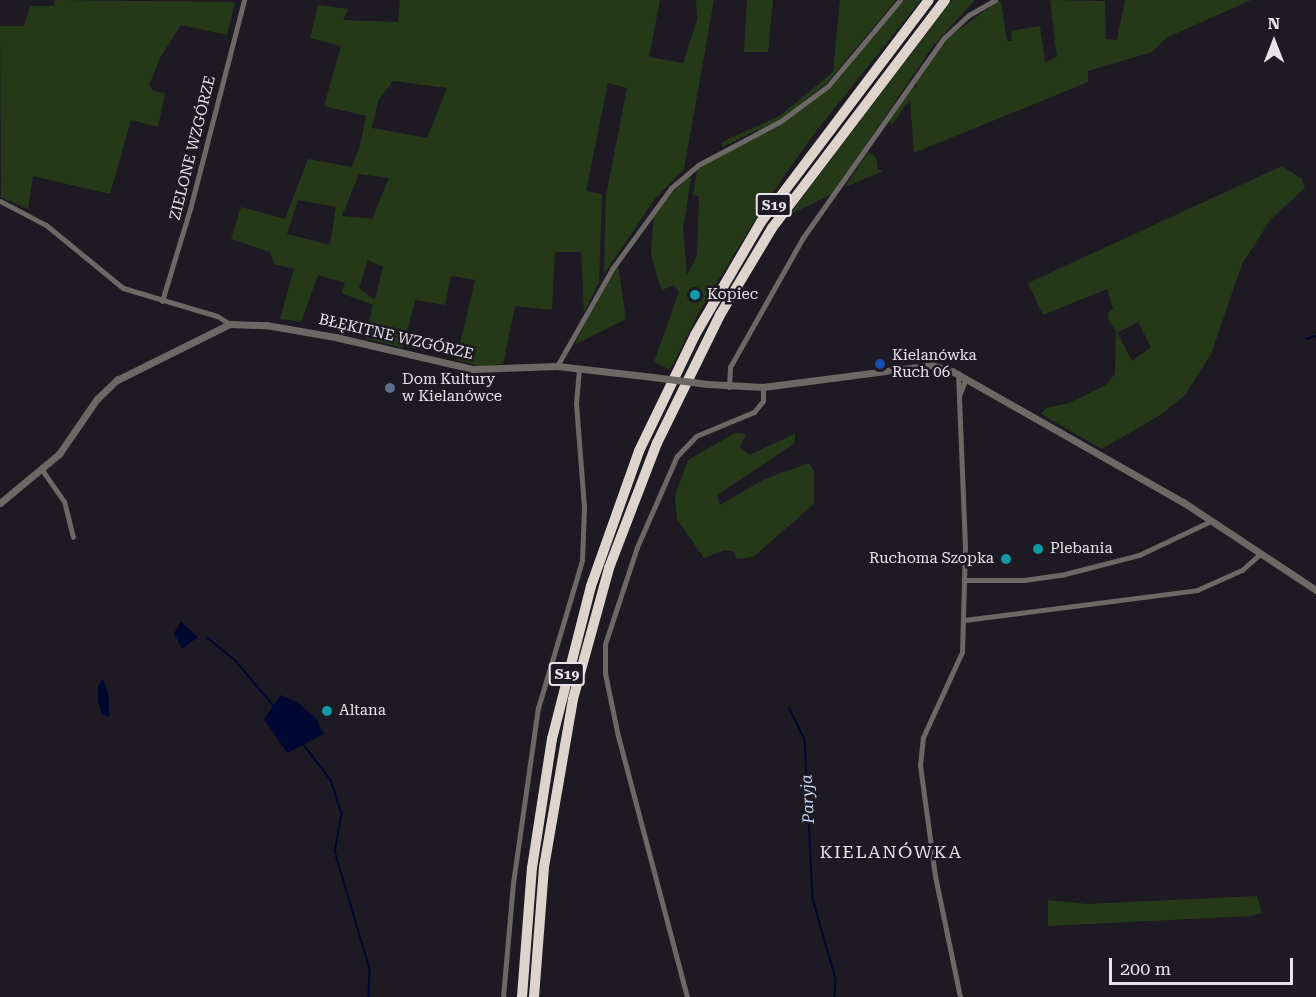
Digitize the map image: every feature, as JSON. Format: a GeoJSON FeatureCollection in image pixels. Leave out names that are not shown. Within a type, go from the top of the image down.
{"type":"FeatureCollection","features":[{"type":"Feature","properties":{"kind":"highway","name":"S19"},"geometry":{"type":"LineString","coordinates":[[522,997],[532,868],[552,740],[591,586],[639,452],[695,335],[761,222],[929,0]]}},
{"type":"Feature","properties":{"kind":"highway","name":"S19"},"geometry":{"type":"LineString","coordinates":[[534,997],[544,867],[573,699],[609,568],[657,443],[703,346],[762,244],[859,110],[945,0]]}},
{"type":"Feature","properties":{"kind":"street","name":"ZIELONE WZGÓRZE"},"geometry":{"type":"LineString","coordinates":[[162,301],[190,209],[244,0]]}},
{"type":"Feature","properties":{"kind":"street"},"geometry":{"type":"LineString","coordinates":[[557,366],[612,269],[671,188],[698,165],[774,124],[811,99],[842,72],[900,0]]}},
{"type":"Feature","properties":{"kind":"street"},"geometry":{"type":"LineString","coordinates":[[979,0],[981,7]]}},
{"type":"Feature","properties":{"kind":"street"},"geometry":{"type":"LineString","coordinates":[[729,387],[730,366],[802,239],[933,51],[957,26],[981,7],[995,0]]}},
{"type":"Feature","properties":{"kind":"street"},"geometry":{"type":"LineString","coordinates":[[0,201],[39,220],[107,278],[162,301],[230,324]]}},
{"type":"Feature","properties":{"kind":"street"},"geometry":{"type":"LineString","coordinates":[[0,503],[42,470],[117,380],[230,324]]}},
{"type":"Feature","properties":{"kind":"street","name":"BŁĘKITNE WZGÓRZE"},"geometry":{"type":"LineString","coordinates":[[230,324],[259,324],[326,335],[473,369],[557,366],[729,387],[763,387],[921,366],[940,366],[958,373],[1211,520],[1316,590]]}},
{"type":"Feature","properties":{"kind":"street"},"geometry":{"type":"LineString","coordinates":[[503,997],[513,883],[538,708],[582,560],[584,507],[576,403],[579,369]]}},
{"type":"Feature","properties":{"kind":"street"},"geometry":{"type":"LineString","coordinates":[[958,373],[964,580],[962,652],[956,671],[928,725],[920,750],[924,813],[960,997]]}},
{"type":"Feature","properties":{"kind":"street"},"geometry":{"type":"LineString","coordinates":[[958,398],[966,378]]}},
{"type":"Feature","properties":{"kind":"street"},"geometry":{"type":"LineString","coordinates":[[687,997],[618,736],[605,673],[605,644],[637,548],[677,456],[696,436],[754,412],[763,401],[763,387]]}},
{"type":"Feature","properties":{"kind":"street"},"geometry":{"type":"LineString","coordinates":[[42,470],[64,501],[73,537]]}},
{"type":"Feature","properties":{"kind":"street"},"geometry":{"type":"LineString","coordinates":[[964,580],[1024,580],[1061,574],[1139,555],[1211,520]]}},
{"type":"Feature","properties":{"kind":"street"},"geometry":{"type":"LineString","coordinates":[[964,620],[1197,590],[1242,570],[1261,553]]}},
{"type":"Feature","properties":{"kind":"green space"},"geometry":{"type":"Polygon","coordinates":[[[55,0],[235,2],[227,35],[181,25],[161,56],[149,85],[153,91],[165,93],[158,127],[131,120],[110,194],[33,176],[28,209],[1,197],[0,26],[24,26],[30,6],[54,6],[55,0]]]}},
{"type":"Feature","properties":{"kind":"green space"},"geometry":{"type":"Polygon","coordinates":[[[400,0],[660,0],[649,57],[683,63],[697,20],[696,0],[714,0],[684,169],[654,200],[604,274],[606,196],[627,88],[608,83],[586,191],[602,194],[599,283],[584,312],[581,252],[555,252],[552,310],[515,306],[503,364],[478,366],[456,360],[475,280],[451,276],[445,305],[415,300],[403,348],[365,338],[373,305],[341,293],[345,283],[318,275],[301,322],[280,319],[294,269],[274,264],[270,252],[231,239],[241,207],[285,219],[308,159],[352,167],[360,146],[366,116],[324,106],[341,46],[310,38],[318,5],[348,9],[343,20],[398,22],[400,0]],[[393,81],[378,101],[372,128],[427,138],[447,88],[393,81]],[[359,174],[342,216],[372,219],[389,178],[359,174]],[[298,200],[287,234],[330,245],[336,207],[298,200]],[[368,260],[359,288],[375,300],[383,267],[368,260]]]}},
{"type":"Feature","properties":{"kind":"green space"},"geometry":{"type":"Polygon","coordinates":[[[747,0],[773,0],[768,52],[744,52],[747,0]]]}},
{"type":"Feature","properties":{"kind":"green space"},"geometry":{"type":"Polygon","coordinates":[[[840,0],[896,0],[827,83],[783,117],[723,147],[721,144],[728,139],[780,116],[833,72],[840,0]]]}},
{"type":"Feature","properties":{"kind":"green space"},"geometry":{"type":"Polygon","coordinates":[[[903,0],[921,0],[814,134],[766,202],[699,312],[670,370],[654,362],[679,292],[674,285],[662,290],[657,277],[651,253],[654,211],[692,173],[683,229],[687,275],[697,255],[699,196],[693,195],[697,170],[835,81],[903,0]]]}},
{"type":"Feature","properties":{"kind":"green space"},"geometry":{"type":"Polygon","coordinates":[[[952,0],[975,0],[933,46],[832,194],[789,215],[952,0]]]}},
{"type":"Feature","properties":{"kind":"green space"},"geometry":{"type":"Polygon","coordinates":[[[1050,0],[1105,1],[1106,39],[1117,40],[1125,0],[1251,0],[1166,38],[1152,52],[1088,71],[1088,82],[914,153],[910,99],[892,125],[889,121],[913,86],[917,88],[916,82],[949,37],[998,1],[1001,2],[1007,41],[1012,41],[1011,31],[1040,26],[1045,62],[1057,57],[1050,0]]]}},
{"type":"Feature","properties":{"kind":"green space"},"geometry":{"type":"Polygon","coordinates":[[[868,152],[876,157],[878,169],[883,171],[845,187],[868,152]]]}},
{"type":"Feature","properties":{"kind":"green space"},"geometry":{"type":"Polygon","coordinates":[[[1282,166],[1302,179],[1305,188],[1271,219],[1242,264],[1211,354],[1185,395],[1162,414],[1102,449],[1041,414],[1046,408],[1069,403],[1106,385],[1115,374],[1116,331],[1109,321],[1108,313],[1113,309],[1107,289],[1043,315],[1028,283],[1282,166]],[[1138,322],[1117,333],[1132,361],[1151,347],[1138,322]]]}},
{"type":"Feature","properties":{"kind":"green space"},"geometry":{"type":"Polygon","coordinates":[[[618,264],[626,319],[574,345],[602,291],[618,264]]]}},
{"type":"Feature","properties":{"kind":"green space"},"geometry":{"type":"Polygon","coordinates":[[[735,433],[746,434],[740,447],[749,455],[795,434],[795,443],[717,495],[720,505],[765,479],[809,463],[814,471],[814,504],[753,557],[737,559],[734,552],[725,550],[704,558],[677,519],[675,496],[688,460],[735,433]]]}},
{"type":"Feature","properties":{"kind":"green space"},"geometry":{"type":"Polygon","coordinates":[[[1257,896],[1262,913],[1252,916],[1048,926],[1048,900],[1087,904],[1257,896]]]}},
{"type":"Feature","properties":{"kind":"water"},"geometry":{"type":"Polygon","coordinates":[[[181,622],[198,637],[182,649],[174,633],[181,622]]]}},
{"type":"Feature","properties":{"kind":"water"},"geometry":{"type":"Polygon","coordinates":[[[103,679],[109,697],[109,717],[102,714],[98,702],[98,686],[103,679]]]}},
{"type":"Feature","properties":{"kind":"water"},"geometry":{"type":"Polygon","coordinates":[[[281,695],[297,702],[316,718],[324,734],[287,753],[264,719],[281,695]]]}},
{"type":"Feature","properties":{"kind":"waterway"},"geometry":{"type":"LineString","coordinates":[[1306,339],[1316,336]]}},
{"type":"Feature","properties":{"kind":"waterway"},"geometry":{"type":"LineString","coordinates":[[208,638],[236,661],[274,706]]}},
{"type":"Feature","properties":{"kind":"waterway","name":"Paryja"},"geometry":{"type":"LineString","coordinates":[[790,709],[805,740],[813,899],[836,979],[835,997]]}},
{"type":"Feature","properties":{"kind":"waterway"},"geometry":{"type":"LineString","coordinates":[[304,745],[331,780],[342,813],[335,851],[370,969],[369,997]]}},
{"type":"Feature","properties":{"kind":"place","name":"Kopiec"},"geometry":{"type":"Point","coordinates":[695,295]}},
{"type":"Feature","properties":{"kind":"place","name":"Kielanówka Ruch 06"},"geometry":{"type":"Point","coordinates":[880,364]}},
{"type":"Feature","properties":{"kind":"place","name":"Dom Kultury w Kielanówce"},"geometry":{"type":"Point","coordinates":[390,388]}},
{"type":"Feature","properties":{"kind":"place","name":"Plebania"},"geometry":{"type":"Point","coordinates":[1038,549]}},
{"type":"Feature","properties":{"kind":"place","name":"Ruchoma Szopka"},"geometry":{"type":"Point","coordinates":[1006,559]}},
{"type":"Feature","properties":{"kind":"place","name":"Altana"},"geometry":{"type":"Point","coordinates":[327,711]}},
{"type":"Feature","properties":{"kind":"district","name":"KIELANÓWKA"},"geometry":{"type":"Point","coordinates":[891,852]}}]}
